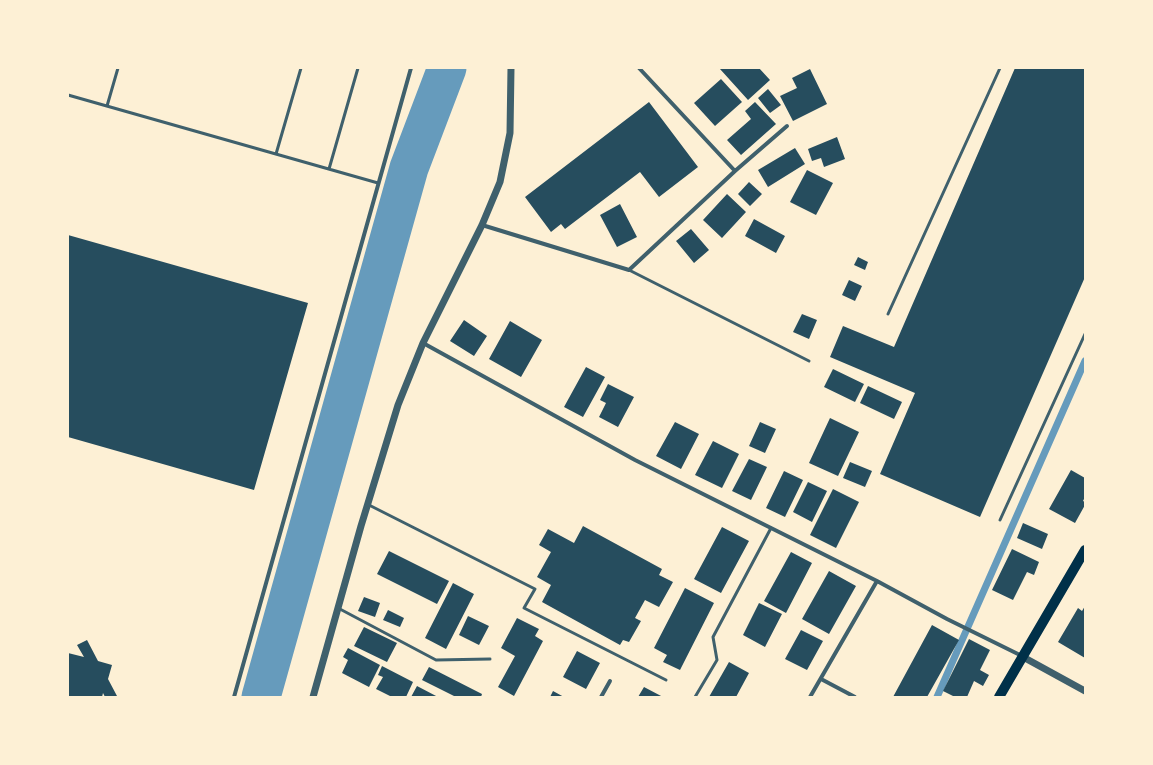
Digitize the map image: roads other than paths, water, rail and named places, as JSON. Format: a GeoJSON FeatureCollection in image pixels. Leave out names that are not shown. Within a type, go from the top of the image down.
{"type":"FeatureCollection","features":[{"type":"Feature","properties":{"kind":"main road"},"geometry":{"type":"LineString","coordinates":[[999,697],[1085,550]]}},
{"type":"Feature","properties":{"kind":"street"},"geometry":{"type":"LineString","coordinates":[[234,697],[411,68]]}},
{"type":"Feature","properties":{"kind":"street"},"geometry":{"type":"LineString","coordinates":[[313,697],[367,504],[398,405],[423,343],[482,225],[500,182],[510,133],[511,68]]}},
{"type":"Feature","properties":{"kind":"street"},"geometry":{"type":"LineString","coordinates":[[640,68],[736,171]]}},
{"type":"Feature","properties":{"kind":"street"},"geometry":{"type":"LineString","coordinates":[[482,225],[629,270],[787,126]]}},
{"type":"Feature","properties":{"kind":"street"},"geometry":{"type":"LineString","coordinates":[[423,343],[635,460],[877,581],[947,619],[1023,656],[1085,691]]}},
{"type":"Feature","properties":{"kind":"street"},"geometry":{"type":"LineString","coordinates":[[810,697],[877,581]]}},
{"type":"Feature","properties":{"kind":"street"},"geometry":{"type":"LineString","coordinates":[[821,679],[855,697]]}},
{"type":"Feature","properties":{"kind":"street"},"geometry":{"type":"LineString","coordinates":[[601,697],[610,681]]}},
{"type":"Feature","properties":{"kind":"lane"},"geometry":{"type":"LineString","coordinates":[[107,106],[118,68]]}},
{"type":"Feature","properties":{"kind":"lane"},"geometry":{"type":"LineString","coordinates":[[276,154],[301,68]]}},
{"type":"Feature","properties":{"kind":"lane"},"geometry":{"type":"LineString","coordinates":[[329,169],[358,68]]}},
{"type":"Feature","properties":{"kind":"lane"},"geometry":{"type":"LineString","coordinates":[[888,314],[1000,68]]}},
{"type":"Feature","properties":{"kind":"lane"},"geometry":{"type":"LineString","coordinates":[[68,95],[378,183]]}},
{"type":"Feature","properties":{"kind":"lane"},"geometry":{"type":"LineString","coordinates":[[629,270],[809,361]]}},
{"type":"Feature","properties":{"kind":"lane"},"geometry":{"type":"LineString","coordinates":[[1000,520],[1085,334]]}},
{"type":"Feature","properties":{"kind":"lane"},"geometry":{"type":"LineString","coordinates":[[367,504],[535,589],[524,608],[666,680]]}},
{"type":"Feature","properties":{"kind":"lane"},"geometry":{"type":"LineString","coordinates":[[695,697],[717,660],[713,637],[771,528]]}},
{"type":"Feature","properties":{"kind":"lane"},"geometry":{"type":"LineString","coordinates":[[337,608],[436,660],[490,659]]}},
{"type":"Feature","properties":{"kind":"waterway"},"geometry":{"type":"LineString","coordinates":[[261,697],[409,168],[447,68]]}},
{"type":"Feature","properties":{"kind":"waterway"},"geometry":{"type":"LineString","coordinates":[[937,697],[1085,361]]}}]}
